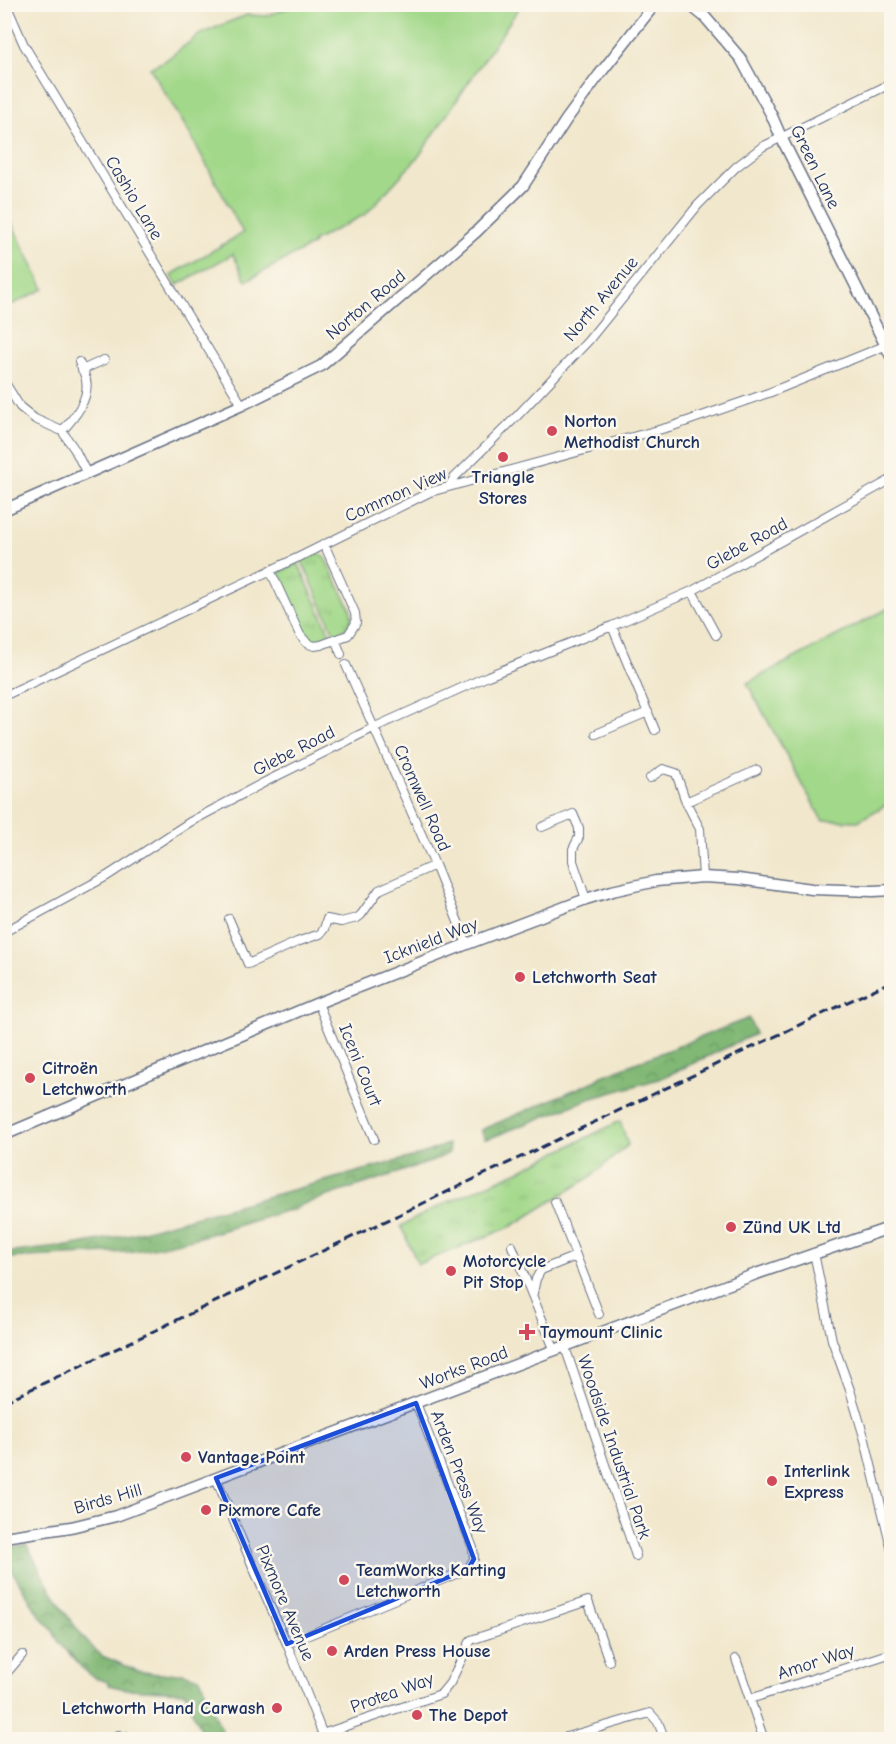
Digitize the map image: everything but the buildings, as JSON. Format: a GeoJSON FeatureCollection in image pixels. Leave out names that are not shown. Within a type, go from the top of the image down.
{"type":"FeatureCollection","features":[{"type":"Feature","properties":{"kind":"street","name":"Cashio Lane"},"geometry":{"type":"LineString","coordinates":[[6,4],[24,45],[242,405]]}},
{"type":"Feature","properties":{"kind":"street","name":"Norton Road"},"geometry":{"type":"LineString","coordinates":[[4,510],[242,405],[321,366],[477,232],[523,186],[566,120],[655,4]]}},
{"type":"Feature","properties":{"kind":"street","name":"Green Lane"},"geometry":{"type":"LineString","coordinates":[[689,4],[705,17],[741,59],[889,345],[891,358]]}},
{"type":"Feature","properties":{"kind":"street","name":"North Avenue"},"geometry":{"type":"LineString","coordinates":[[449,486],[454,478],[588,341],[698,205],[736,167],[762,147],[891,83]]}},
{"type":"Feature","properties":{"kind":"street","name":"Common View"},"geometry":{"type":"LineString","coordinates":[[4,696],[430,492],[673,426],[771,392],[889,345]]}},
{"type":"Feature","properties":{"kind":"street"},"geometry":{"type":"LineString","coordinates":[[62,431],[80,408],[85,394],[86,381],[80,366],[104,360]]}},
{"type":"Feature","properties":{"kind":"street"},"geometry":{"type":"LineString","coordinates":[[4,381],[20,408],[35,419],[62,431],[87,474]]}},
{"type":"Feature","properties":{"kind":"street","name":"Glebe Road"},"geometry":{"type":"LineString","coordinates":[[4,932],[107,876],[190,822],[265,782],[375,727],[488,676],[692,591],[891,479]]}},
{"type":"Feature","properties":{"kind":"street"},"geometry":{"type":"LineString","coordinates":[[270,570],[300,635],[307,643],[314,646],[321,645],[348,635],[356,623],[355,613],[324,544]]}},
{"type":"Feature","properties":{"kind":"street"},"geometry":{"type":"LineString","coordinates":[[692,591],[716,635]]}},
{"type":"Feature","properties":{"kind":"street"},"geometry":{"type":"LineString","coordinates":[[612,626],[656,730]]}},
{"type":"Feature","properties":{"kind":"street"},"geometry":{"type":"LineString","coordinates":[[335,639],[341,654]]}},
{"type":"Feature","properties":{"kind":"street","name":"Cromwell Road"},"geometry":{"type":"LineString","coordinates":[[346,665],[435,865],[467,944]]}},
{"type":"Feature","properties":{"kind":"street"},"geometry":{"type":"LineString","coordinates":[[596,734],[648,712]]}},
{"type":"Feature","properties":{"kind":"street"},"geometry":{"type":"LineString","coordinates":[[650,778],[663,769],[675,773],[699,829],[703,877]]}},
{"type":"Feature","properties":{"kind":"street"},"geometry":{"type":"LineString","coordinates":[[686,802],[757,770]]}},
{"type":"Feature","properties":{"kind":"street"},"geometry":{"type":"LineString","coordinates":[[542,827],[573,814],[579,828],[579,837],[573,849],[573,861],[586,900]]}},
{"type":"Feature","properties":{"kind":"street"},"geometry":{"type":"LineString","coordinates":[[230,919],[248,964],[320,934],[327,919],[341,922],[357,918],[379,890],[435,865]]}},
{"type":"Feature","properties":{"kind":"street","name":"Icknield Way"},"geometry":{"type":"LineString","coordinates":[[4,1135],[318,1003],[467,944],[612,891],[656,881],[703,877],[739,879],[821,890],[891,890]]}},
{"type":"Feature","properties":{"kind":"street","name":"Iceni Court"},"geometry":{"type":"LineString","coordinates":[[318,1003],[374,1139]]}},
{"type":"Feature","properties":{"kind":"street"},"geometry":{"type":"LineString","coordinates":[[555,1202],[599,1314]]}},
{"type":"Feature","properties":{"kind":"street","name":"Works Road"},"geometry":{"type":"LineString","coordinates":[[216,1478],[814,1253],[891,1227]]}},
{"type":"Feature","properties":{"kind":"street","name":"Woodside Industrial Park"},"geometry":{"type":"LineString","coordinates":[[513,1246],[532,1293],[560,1349],[636,1556]]}},
{"type":"Feature","properties":{"kind":"street"},"geometry":{"type":"LineString","coordinates":[[814,1253],[831,1340],[850,1390],[865,1440],[891,1551]]}},
{"type":"Feature","properties":{"kind":"street"},"geometry":{"type":"LineString","coordinates":[[532,1293],[541,1270],[576,1256]]}},
{"type":"Feature","properties":{"kind":"street","name":"Arden Press Way"},"geometry":{"type":"LineString","coordinates":[[287,1644],[468,1569],[474,1559],[472,1548],[416,1403]]}},
{"type":"Feature","properties":{"kind":"street","name":"Birds Hill"},"geometry":{"type":"LineString","coordinates":[[4,1537],[70,1527],[116,1516],[216,1478]]}},
{"type":"Feature","properties":{"kind":"street","name":"Pixmore Avenue"},"geometry":{"type":"LineString","coordinates":[[216,1478],[324,1737]]}},
{"type":"Feature","properties":{"kind":"street","name":"Protea Way"},"geometry":{"type":"LineString","coordinates":[[324,1737],[441,1694],[450,1683],[471,1640],[588,1601],[609,1661]]}},
{"type":"Feature","properties":{"kind":"street","name":"Amor Way"},"geometry":{"type":"LineString","coordinates":[[750,1699],[891,1653]]}},
{"type":"Feature","properties":{"kind":"street"},"geometry":{"type":"LineString","coordinates":[[4,1676],[22,1655]]}},
{"type":"Feature","properties":{"kind":"street"},"geometry":{"type":"LineString","coordinates":[[736,1659],[763,1737]]}},
{"type":"Feature","properties":{"kind":"street"},"geometry":{"type":"LineString","coordinates":[[561,1739],[650,1713],[658,1722],[665,1740]]}},
{"type":"Feature","properties":{"kind":"street"},"geometry":{"type":"LineString","coordinates":[[108,1740],[118,1735],[140,1740]]}},
{"type":"Feature","properties":{"kind":"highlighted area"},"geometry":{"type":"Polygon","coordinates":[[[416,1403],[474,1559],[468,1569],[287,1644],[216,1478],[416,1403]]]}},
{"type":"Feature","properties":{"kind":"green space"},"geometry":{"type":"Polygon","coordinates":[[[299,4],[521,5],[419,156],[366,214],[312,242],[314,244],[246,281],[233,254],[177,285],[171,275],[243,233],[190,134],[150,68],[166,60],[199,35],[229,22],[247,15],[266,16],[299,4]]]}},
{"type":"Feature","properties":{"kind":"green space"},"geometry":{"type":"Polygon","coordinates":[[[5,210],[44,289],[4,308],[5,210]]]}},
{"type":"Feature","properties":{"kind":"green space"},"geometry":{"type":"Polygon","coordinates":[[[319,553],[325,558],[350,608],[352,617],[350,626],[335,635],[302,561],[319,553]]]}},
{"type":"Feature","properties":{"kind":"green space"},"geometry":{"type":"Polygon","coordinates":[[[298,563],[331,636],[317,641],[307,638],[300,629],[278,577],[278,573],[298,563]]]}},
{"type":"Feature","properties":{"kind":"green space"},"geometry":{"type":"Polygon","coordinates":[[[891,607],[891,802],[858,821],[822,820],[747,683],[891,607]]]}},
{"type":"Feature","properties":{"kind":"green space"},"geometry":{"type":"Polygon","coordinates":[[[749,1018],[755,1034],[662,1078],[589,1099],[490,1138],[485,1139],[481,1130],[600,1077],[749,1018]]]}},
{"type":"Feature","properties":{"kind":"green space"},"geometry":{"type":"Polygon","coordinates":[[[620,1121],[628,1145],[589,1178],[512,1226],[418,1264],[401,1226],[620,1121]]]}},
{"type":"Feature","properties":{"kind":"green space"},"geometry":{"type":"Polygon","coordinates":[[[448,1144],[449,1153],[433,1161],[301,1205],[294,1210],[187,1240],[128,1252],[5,1258],[5,1253],[68,1246],[132,1234],[419,1155],[448,1144]]]}},
{"type":"Feature","properties":{"kind":"green space"},"geometry":{"type":"Polygon","coordinates":[[[27,1545],[46,1582],[87,1642],[102,1656],[138,1671],[157,1674],[183,1673],[200,1678],[225,1739],[204,1739],[185,1692],[125,1689],[108,1685],[108,1682],[95,1678],[82,1668],[39,1615],[5,1559],[5,1548],[27,1545]]]}},
{"type":"Feature","properties":{"kind":"railway"},"geometry":{"type":"LineString","coordinates":[[4,1402],[892,981]]}},
{"type":"Feature","properties":{"kind":"place","name":"Norton Methodist Church"},"geometry":{"type":"Point","coordinates":[552,431]}},
{"type":"Feature","properties":{"kind":"place","name":"Triangle Stores"},"geometry":{"type":"Point","coordinates":[503,457]}},
{"type":"Feature","properties":{"kind":"place","name":"Letchworth Seat"},"geometry":{"type":"Point","coordinates":[520,977]}},
{"type":"Feature","properties":{"kind":"place","name":"Citroën Letchworth"},"geometry":{"type":"Point","coordinates":[30,1078]}},
{"type":"Feature","properties":{"kind":"place","name":"Zünd UK Ltd"},"geometry":{"type":"Point","coordinates":[731,1227]}},
{"type":"Feature","properties":{"kind":"place","name":"Motorcycle Pit Stop"},"geometry":{"type":"Point","coordinates":[451,1271]}},
{"type":"Feature","properties":{"kind":"place","name":"Taymount Clinic"},"geometry":{"type":"Point","coordinates":[527,1332]}},
{"type":"Feature","properties":{"kind":"place","name":"Vantage Point"},"geometry":{"type":"Point","coordinates":[186,1457]}},
{"type":"Feature","properties":{"kind":"place","name":"Interlink Express"},"geometry":{"type":"Point","coordinates":[772,1481]}},
{"type":"Feature","properties":{"kind":"place","name":"Pixmore Cafe"},"geometry":{"type":"Point","coordinates":[206,1510]}},
{"type":"Feature","properties":{"kind":"place","name":"TeamWorks Karting Letchworth"},"geometry":{"type":"Point","coordinates":[344,1580]}},
{"type":"Feature","properties":{"kind":"place","name":"Arden Press House"},"geometry":{"type":"Point","coordinates":[332,1651]}},
{"type":"Feature","properties":{"kind":"place","name":"Letchworth Hand Carwash"},"geometry":{"type":"Point","coordinates":[277,1708]}},
{"type":"Feature","properties":{"kind":"place","name":"The Depot"},"geometry":{"type":"Point","coordinates":[417,1715]}}]}
